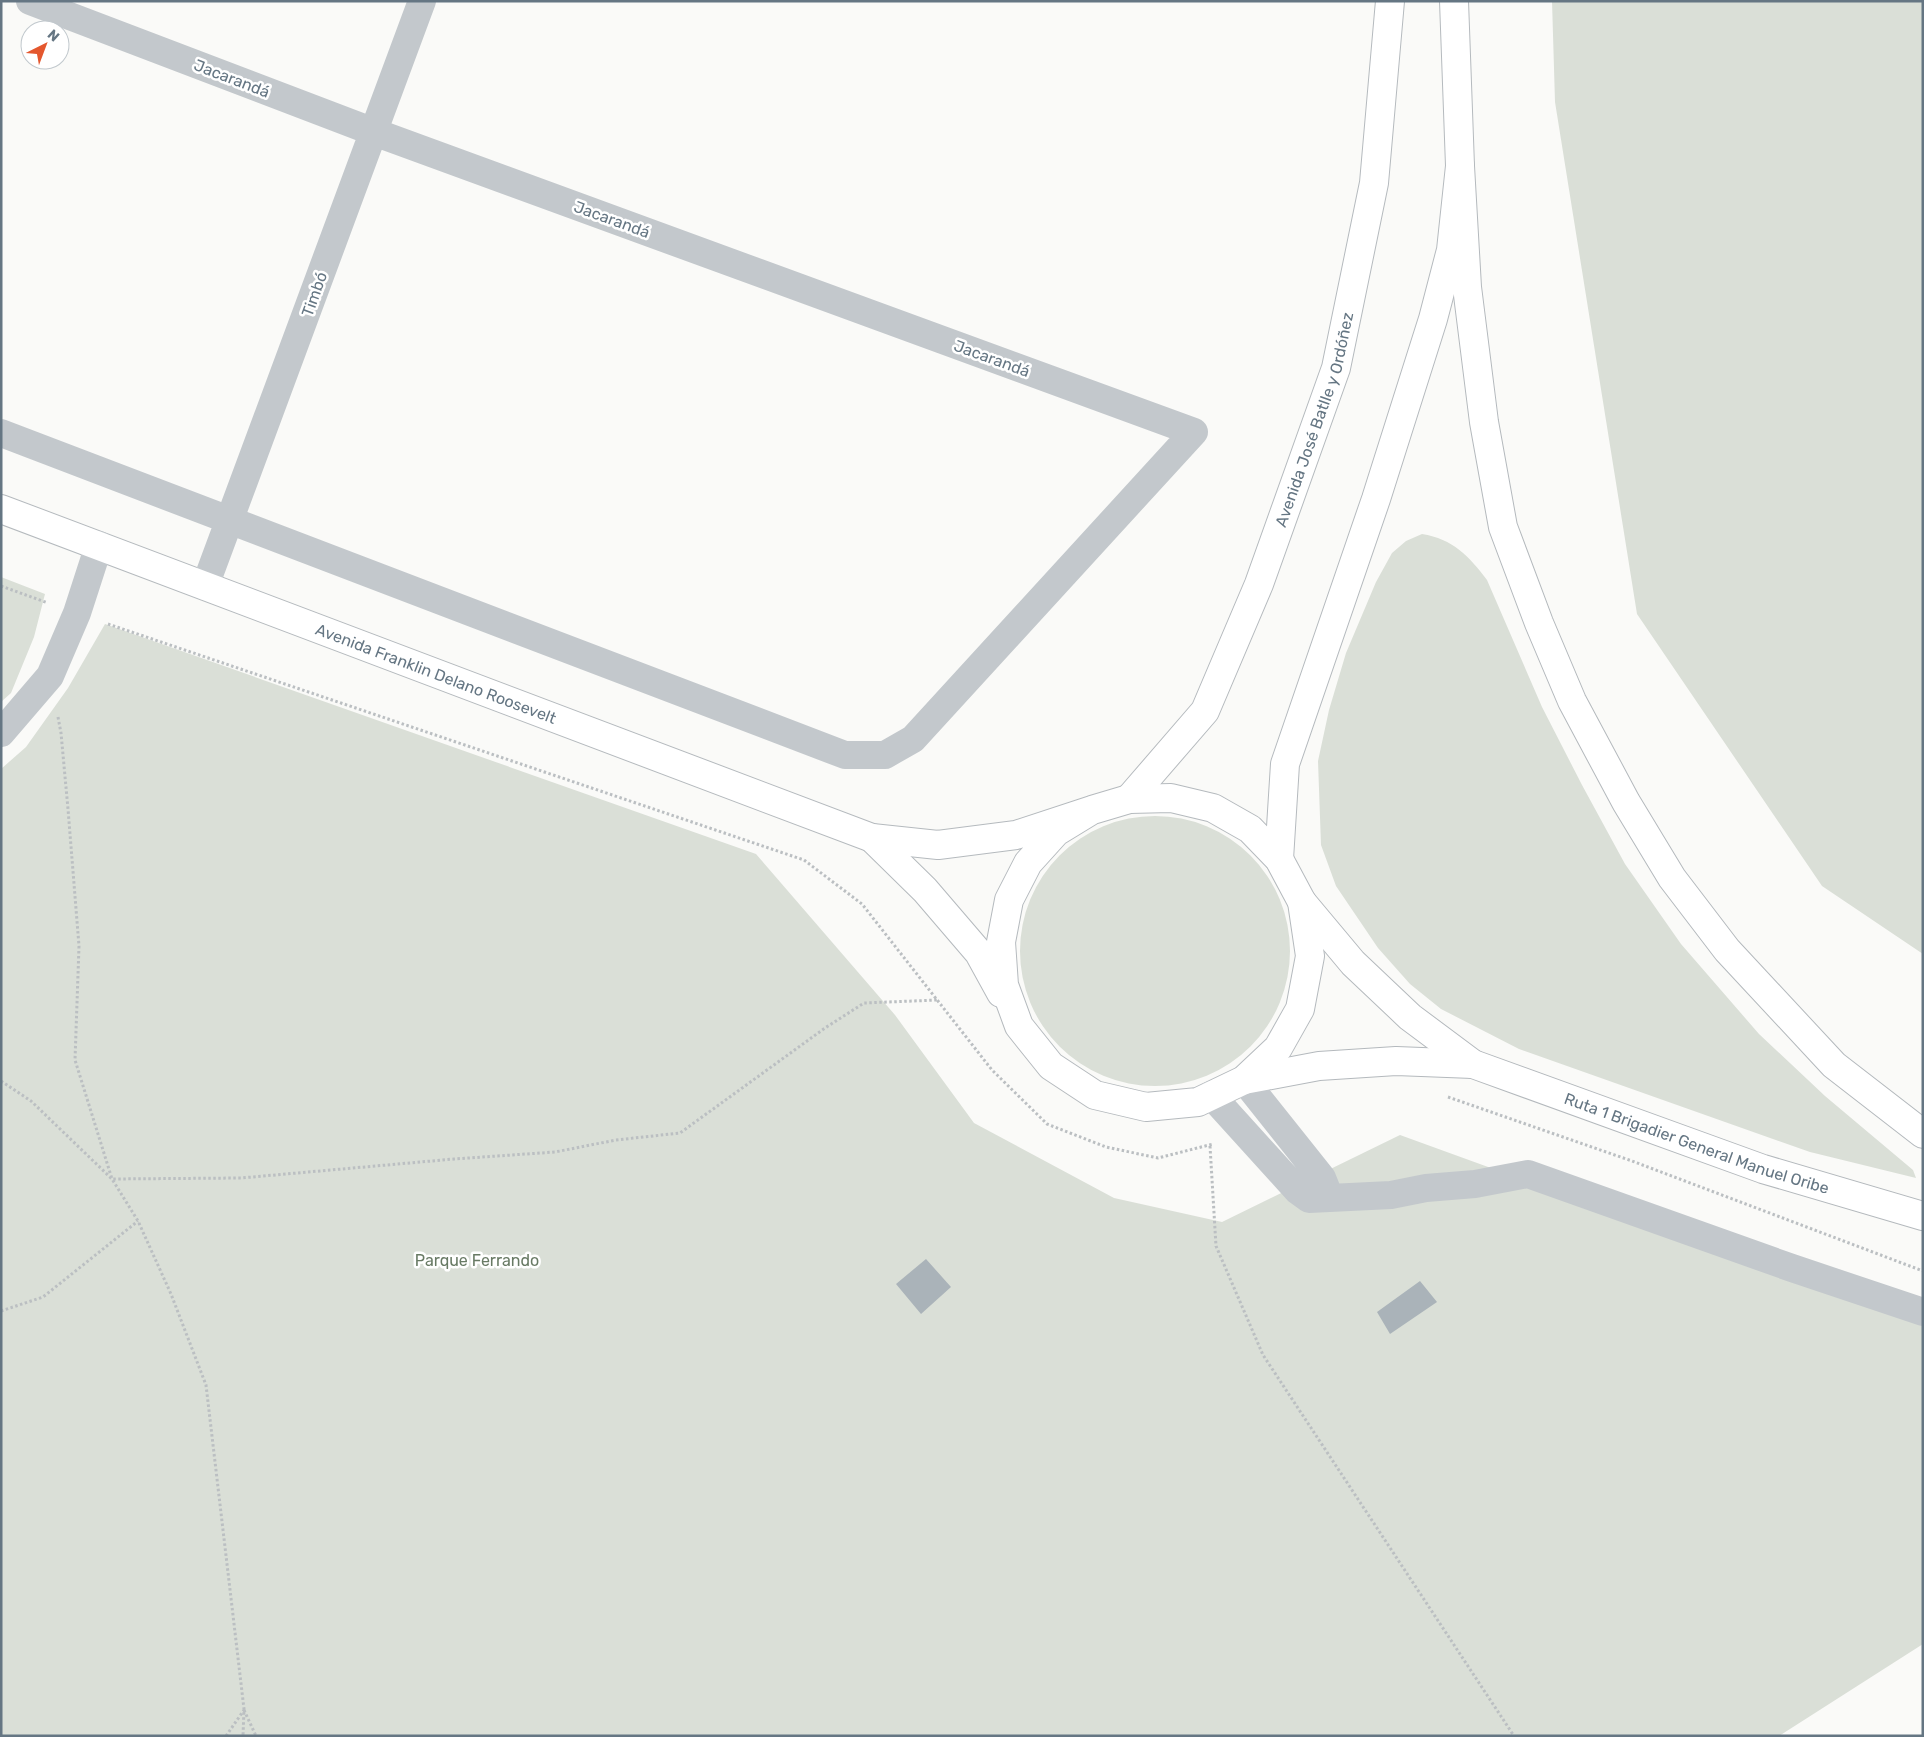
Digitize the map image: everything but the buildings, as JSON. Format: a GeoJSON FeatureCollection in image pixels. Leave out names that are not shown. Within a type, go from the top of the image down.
{"type":"FeatureCollection","features":[{"type":"Feature","properties":{"kind":"main road","name":"Avenida José Batlle y Ordóñez"},"geometry":{"type":"LineString","coordinates":[[1129,799],[1205,711],[1259,584],[1336,368],[1374,183],[1390,1]]}},
{"type":"Feature","properties":{"kind":"main road"},"geometry":{"type":"LineString","coordinates":[[1454,1],[1460,166],[1468,297],[1484,422],[1503,527],[1539,623],[1572,701],[1626,802],[1667,870],[1727,950],[1834,1065],[1923,1134]]}},
{"type":"Feature","properties":{"kind":"main road"},"geometry":{"type":"LineString","coordinates":[[1280,860],[1285,764],[1376,499],[1433,319],[1451,250],[1460,166]]}},
{"type":"Feature","properties":{"kind":"main road","name":"Avenida Franklin Delano Roosevelt"},"geometry":{"type":"LineString","coordinates":[[1,509],[872,838]]}},
{"type":"Feature","properties":{"kind":"main road"},"geometry":{"type":"LineString","coordinates":[[1172,798],[1213,808],[1250,829],[1280,860],[1302,902],[1310,956],[1300,1009],[1278,1048],[1244,1080],[1198,1102],[1146,1107],[1095,1095],[1051,1066],[1019,1026],[979,953],[924,890],[872,838],[938,845],[1016,835],[1129,799],[1172,798]]}},
{"type":"Feature","properties":{"kind":"main road"},"geometry":{"type":"LineString","coordinates":[[1019,1026],[1004,985],[1001,942],[1009,900],[1028,863],[1056,832],[1092,810]]}},
{"type":"Feature","properties":{"kind":"main road","name":"Ruta 1 Brigadier General Manuel Oribe"},"geometry":{"type":"LineString","coordinates":[[1302,902],[1354,963],[1410,1017],[1473,1064],[1763,1169],[1923,1216]]}},
{"type":"Feature","properties":{"kind":"main road","name":"Ruta 1 Brigadier General Manuel Oribe"},"geometry":{"type":"LineString","coordinates":[[1244,1080],[1319,1066],[1396,1061],[1473,1064]]}},
{"type":"Feature","properties":{"kind":"street","name":"Jacarandá"},"geometry":{"type":"LineString","coordinates":[[30,1],[374,132],[1194,432],[913,739],[885,755],[845,755],[231,520]]}},
{"type":"Feature","properties":{"kind":"street","name":"Timbó"},"geometry":{"type":"LineString","coordinates":[[205,586],[422,1]]}},
{"type":"Feature","properties":{"kind":"street"},"geometry":{"type":"LineString","coordinates":[[1,433],[231,520]]}},
{"type":"Feature","properties":{"kind":"street"},"geometry":{"type":"LineString","coordinates":[[1,733],[50,676],[76,613],[99,545]]}},
{"type":"Feature","properties":{"kind":"street"},"geometry":{"type":"LineString","coordinates":[[1244,1080],[1322,1178],[1330,1198]]}},
{"type":"Feature","properties":{"kind":"street"},"geometry":{"type":"LineString","coordinates":[[1211,1095],[1298,1191],[1309,1199],[1391,1194],[1426,1188],[1476,1184],[1528,1174],[1773,1262],[1923,1312]]}},
{"type":"Feature","properties":{"kind":"path"},"geometry":{"type":"LineString","coordinates":[[50,676],[61,733],[78,946],[75,1060],[112,1179]]}},
{"type":"Feature","properties":{"kind":"path"},"geometry":{"type":"LineString","coordinates":[[112,1179],[241,1178],[555,1152],[616,1140],[680,1134],[825,1028],[864,1003],[938,1000]]}},
{"type":"Feature","properties":{"kind":"path"},"geometry":{"type":"LineString","coordinates":[[1,1081],[31,1101],[112,1179],[138,1221],[171,1294],[206,1385],[244,1709],[243,1736]]}},
{"type":"Feature","properties":{"kind":"path"},"geometry":{"type":"LineString","coordinates":[[1210,1146],[1216,1246],[1263,1355],[1514,1736]]}},
{"type":"Feature","properties":{"kind":"path"},"geometry":{"type":"LineString","coordinates":[[1,1311],[43,1297],[138,1221]]}},
{"type":"Feature","properties":{"kind":"path"},"geometry":{"type":"LineString","coordinates":[[226,1736],[244,1709]]}},
{"type":"Feature","properties":{"kind":"path"},"geometry":{"type":"LineString","coordinates":[[244,1709],[256,1736]]}},
{"type":"Feature","properties":{"kind":"green space"},"geometry":{"type":"Polygon","coordinates":[[[1552,1],[1923,1],[1923,954],[1822,886],[1637,614],[1555,102],[1552,1]]]}},
{"type":"Feature","properties":{"kind":"green space"},"geometry":{"type":"Polygon","coordinates":[[[1422,534],[1433,536],[1451,544],[1474,563],[1487,580],[1542,707],[1582,785],[1625,864],[1681,944],[1759,1034],[1825,1096],[1913,1170],[1916,1178],[1810,1152],[1519,1049],[1441,1009],[1410,984],[1378,948],[1336,886],[1321,845],[1318,761],[1329,710],[1346,653],[1376,582],[1392,553],[1406,541],[1422,534]]]}},
{"type":"Feature","properties":{"kind":"green space"},"geometry":{"type":"Polygon","coordinates":[[[1,577],[45,594],[34,637],[11,693],[1,702],[1,577]]]}},
{"type":"Feature","properties":{"kind":"green space","name":"Parque Ferrando"},"geometry":{"type":"Polygon","coordinates":[[[105,624],[756,854],[895,1015],[974,1123],[1114,1198],[1222,1222],[1400,1135],[1923,1325],[1923,1644],[1779,1736],[1,1736],[1,769],[26,747],[68,688],[105,624]]]}},
{"type":"Feature","properties":{"kind":"green space"},"geometry":{"type":"Polygon","coordinates":[[[1168,816],[1207,826],[1241,846],[1251,855],[1260,865],[1280,899],[1288,925],[1290,951],[1288,977],[1280,1003],[1260,1037],[1251,1047],[1241,1056],[1207,1076],[1168,1086],[1142,1086],[1103,1076],[1091,1070],[1069,1056],[1050,1037],[1030,1003],[1022,977],[1020,938],[1030,899],[1036,887],[1050,865],[1069,846],[1103,826],[1129,818],[1168,816]]]}}]}
